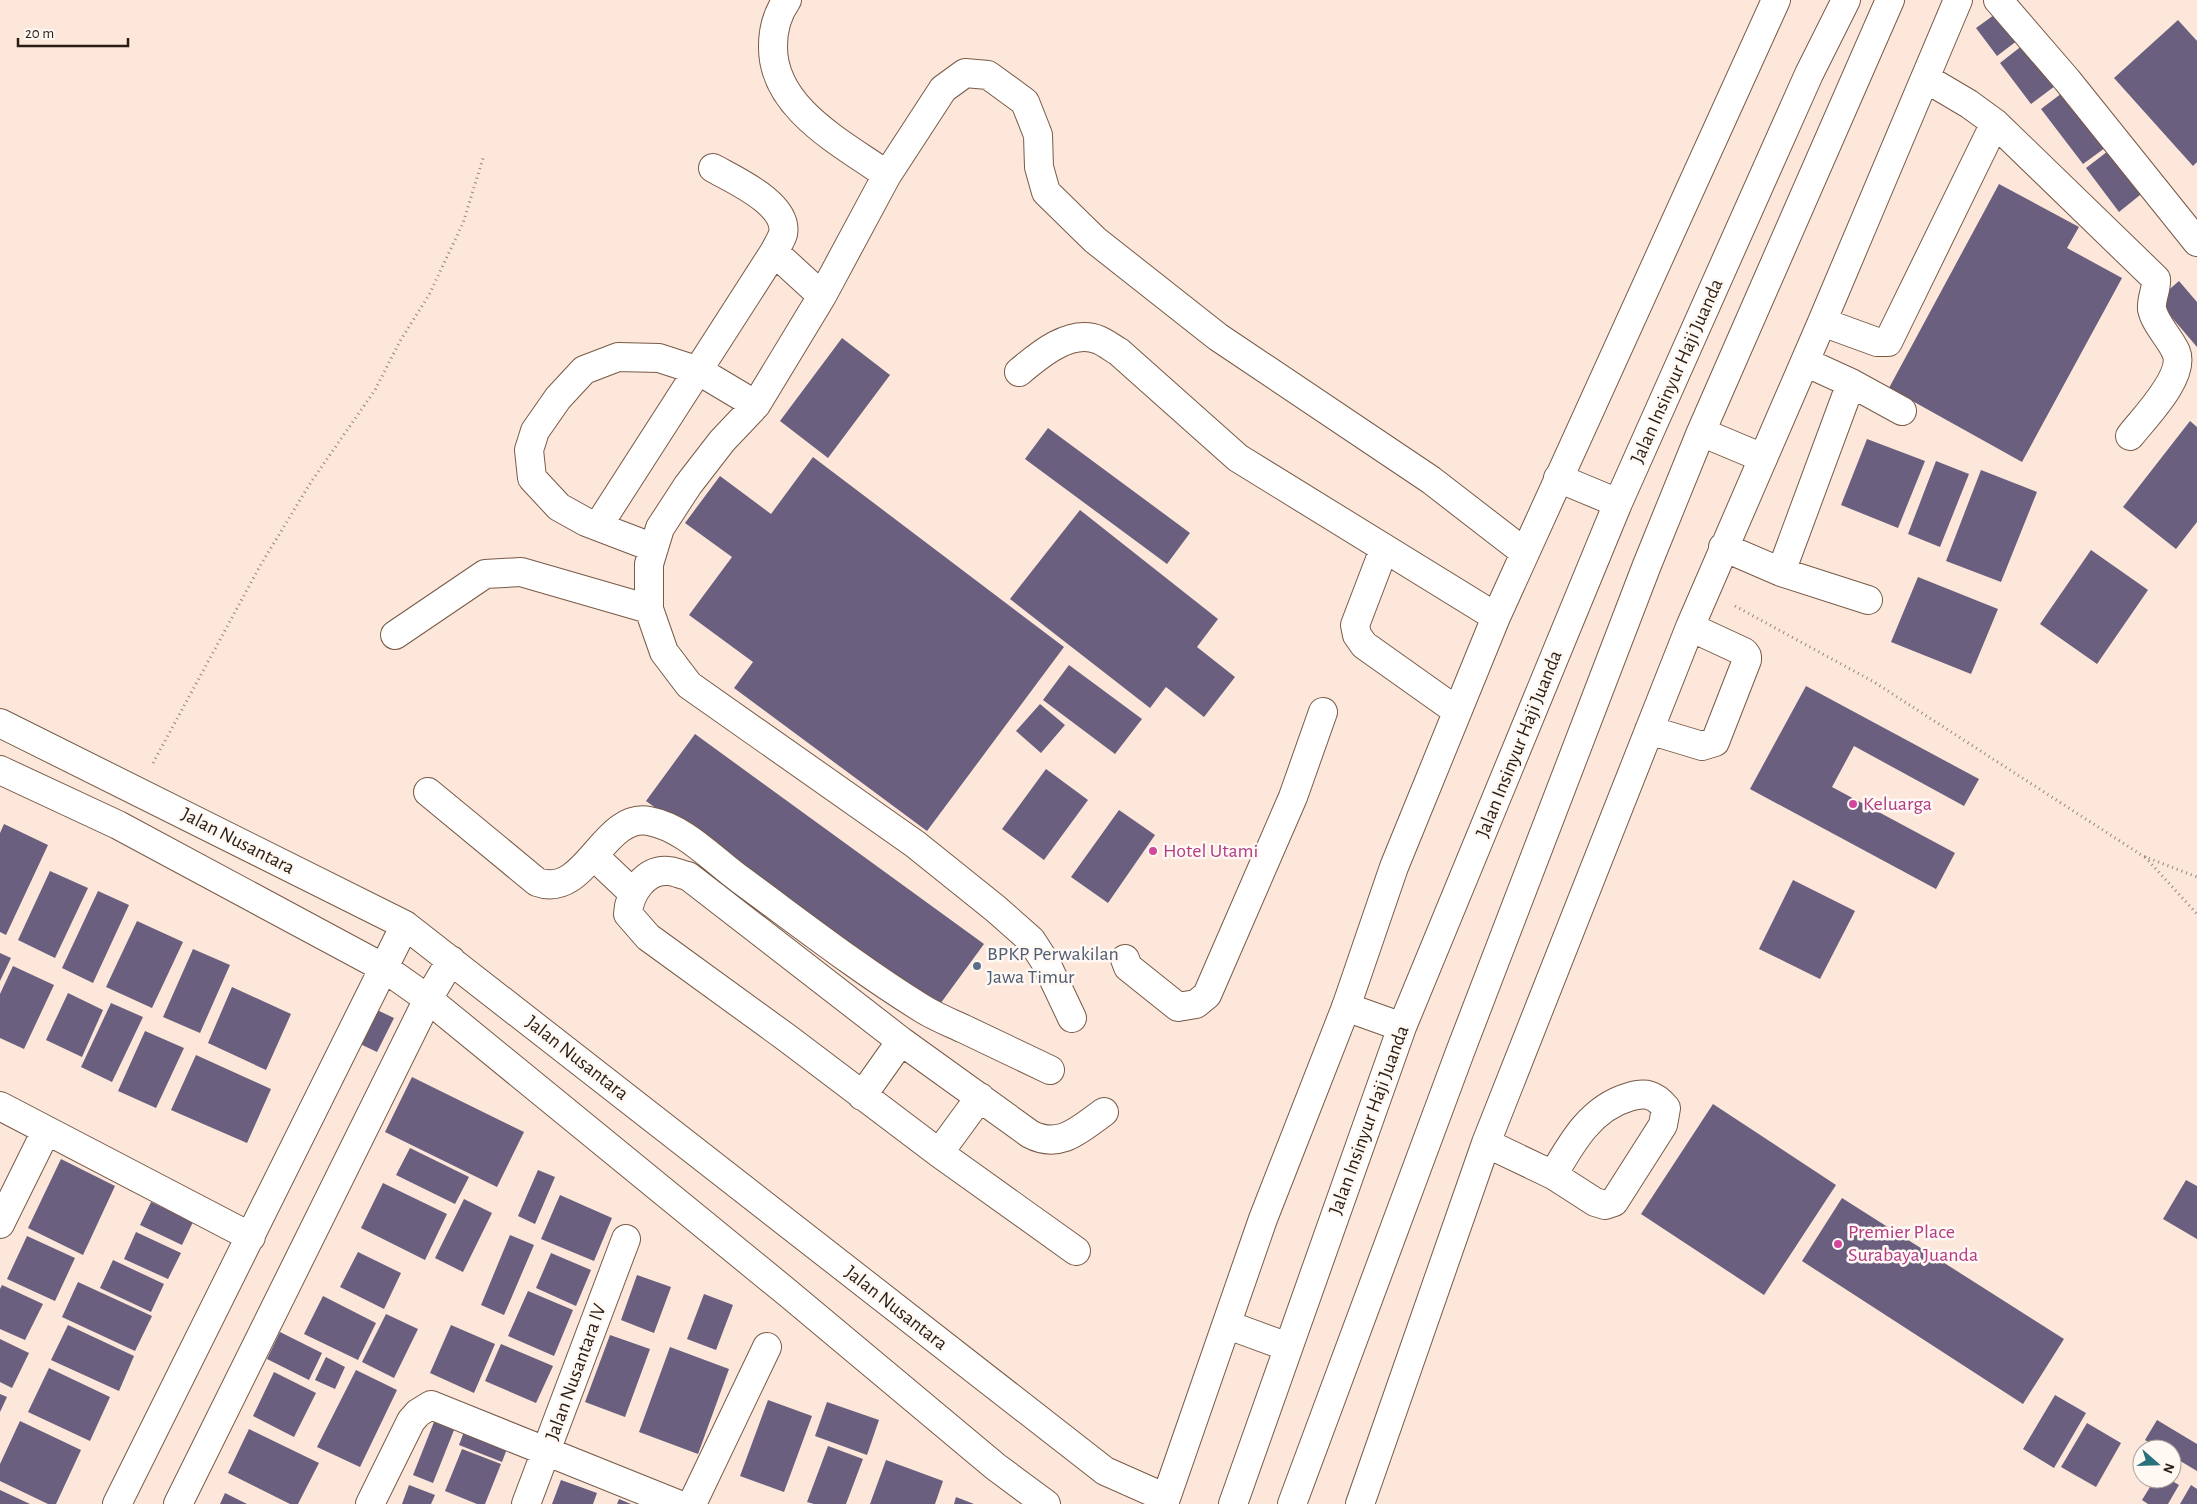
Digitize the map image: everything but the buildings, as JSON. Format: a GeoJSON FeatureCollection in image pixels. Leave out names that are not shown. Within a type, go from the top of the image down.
{"type":"FeatureCollection","features":[{"type":"Feature","properties":{"kind":"main road"},"geometry":{"type":"LineString","coordinates":[[787,0],[773,30],[772,62],[785,92],[811,120],[886,176]]}},
{"type":"Feature","properties":{"kind":"main road"},"geometry":{"type":"LineString","coordinates":[[1165,1501],[1228,1325],[1263,1219],[1346,1007],[1394,867],[1457,711],[1524,552],[1776,0]]}},
{"type":"Feature","properties":{"kind":"main road","name":"Jalan Insinyur Haji Juanda"},"geometry":{"type":"LineString","coordinates":[[1233,1504],[1402,1027],[1618,503],[1809,74],[1846,0]]}},
{"type":"Feature","properties":{"kind":"main road"},"geometry":{"type":"LineString","coordinates":[[1292,1504],[1471,1024],[1646,565],[1849,91],[1890,0]]}},
{"type":"Feature","properties":{"kind":"main road"},"geometry":{"type":"LineString","coordinates":[[1360,1504],[1486,1143],[1705,589],[1805,362],[1958,0]]}},
{"type":"Feature","properties":{"kind":"main road"},"geometry":{"type":"LineString","coordinates":[[1998,0],[2067,80],[2197,242]]}},
{"type":"Feature","properties":{"kind":"main road"},"geometry":{"type":"LineString","coordinates":[[1072,1018],[1046,963],[1031,940],[915,844],[689,685],[664,652],[649,609],[649,564],[660,528],[688,485],[722,441],[756,406],[822,296],[886,176],[943,89],[965,73],[988,75],[1025,102],[1038,135],[1039,167],[1046,192],[1095,240],[1218,337],[1431,480],[1524,552]]}},
{"type":"Feature","properties":{"kind":"main road"},"geometry":{"type":"LineString","coordinates":[[1809,74],[1849,91]]}},
{"type":"Feature","properties":{"kind":"main road"},"geometry":{"type":"LineString","coordinates":[[1926,78],[1969,104],[1995,123],[2156,278],[2152,302],[2153,313],[2177,354],[2178,366],[2174,378],[2130,436]]}},
{"type":"Feature","properties":{"kind":"main road"},"geometry":{"type":"LineString","coordinates":[[1822,322],[1877,342],[1888,342],[1995,123]]}},
{"type":"Feature","properties":{"kind":"main road"},"geometry":{"type":"LineString","coordinates":[[598,526],[699,371],[774,252],[783,233],[779,215],[762,196],[713,168]]}},
{"type":"Feature","properties":{"kind":"main road"},"geometry":{"type":"LineString","coordinates":[[774,252],[822,296]]}},
{"type":"Feature","properties":{"kind":"main road"},"geometry":{"type":"LineString","coordinates":[[1019,372],[1056,345],[1078,336],[1098,339],[1119,352],[1238,458],[1496,616]]}},
{"type":"Feature","properties":{"kind":"main road"},"geometry":{"type":"LineString","coordinates":[[654,548],[598,526],[560,508],[532,478],[529,450],[535,431],[558,398],[584,370],[618,357],[658,358],[699,371],[756,406]]}},
{"type":"Feature","properties":{"kind":"main road"},"geometry":{"type":"LineString","coordinates":[[1805,362],[1851,383],[1902,411]]}},
{"type":"Feature","properties":{"kind":"main road"},"geometry":{"type":"LineString","coordinates":[[1781,572],[1851,383]]}},
{"type":"Feature","properties":{"kind":"main road"},"geometry":{"type":"LineString","coordinates":[[1702,432],[1763,458]]}},
{"type":"Feature","properties":{"kind":"main road"},"geometry":{"type":"LineString","coordinates":[[1558,478],[1618,503]]}},
{"type":"Feature","properties":{"kind":"main road"},"geometry":{"type":"LineString","coordinates":[[1723,547],[1781,572],[1868,600]]}},
{"type":"Feature","properties":{"kind":"main road"},"geometry":{"type":"LineString","coordinates":[[1384,549],[1355,625],[1356,636],[1364,645],[1457,711]]}},
{"type":"Feature","properties":{"kind":"main road"},"geometry":{"type":"LineString","coordinates":[[395,635],[486,574],[521,572],[649,609]]}},
{"type":"Feature","properties":{"kind":"main road"},"geometry":{"type":"LineString","coordinates":[[1649,730],[1702,746],[1709,745],[1715,742],[1733,697],[1747,656],[1722,641],[1690,627]]}},
{"type":"Feature","properties":{"kind":"main road"},"geometry":{"type":"LineString","coordinates":[[1125,959],[1128,967],[1178,1006],[1196,1004],[1207,995],[1293,797],[1323,712]]}},
{"type":"Feature","properties":{"kind":"main road","name":"Jalan Nusantara"},"geometry":{"type":"LineString","coordinates":[[0,723],[139,790],[405,925],[1105,1471],[1165,1501]]}},
{"type":"Feature","properties":{"kind":"main road","name":"Jalan Nusantara"},"geometry":{"type":"LineString","coordinates":[[0,770],[118,825],[384,968],[428,1000],[789,1294],[996,1467],[1046,1504]]}},
{"type":"Feature","properties":{"kind":"main road"},"geometry":{"type":"LineString","coordinates":[[428,792],[537,882],[557,885],[585,867],[618,829],[632,823],[648,821],[676,832],[799,924],[924,1010],[1050,1070]]}},
{"type":"Feature","properties":{"kind":"main road"},"geometry":{"type":"LineString","coordinates":[[594,856],[633,893]]}},
{"type":"Feature","properties":{"kind":"main road"},"geometry":{"type":"LineString","coordinates":[[1076,1251],[939,1153],[648,936],[628,914],[629,900],[640,884],[656,873],[668,870],[688,876],[901,1041],[1030,1134],[1043,1141],[1057,1140],[1079,1130],[1104,1112]]}},
{"type":"Feature","properties":{"kind":"main road"},"geometry":{"type":"LineString","coordinates":[[117,1504],[405,925]]}},
{"type":"Feature","properties":{"kind":"main road"},"geometry":{"type":"LineString","coordinates":[[178,1504],[428,1000],[451,960]]}},
{"type":"Feature","properties":{"kind":"main road"},"geometry":{"type":"LineString","coordinates":[[1346,1007],[1402,1027]]}},
{"type":"Feature","properties":{"kind":"main road"},"geometry":{"type":"LineString","coordinates":[[862,1096],[901,1041]]}},
{"type":"Feature","properties":{"kind":"main road"},"geometry":{"type":"LineString","coordinates":[[939,1153],[980,1097]]}},
{"type":"Feature","properties":{"kind":"main road"},"geometry":{"type":"LineString","coordinates":[[0,1106],[251,1237]]}},
{"type":"Feature","properties":{"kind":"main road"},"geometry":{"type":"LineString","coordinates":[[0,1224],[46,1131]]}},
{"type":"Feature","properties":{"kind":"main road"},"geometry":{"type":"LineString","coordinates":[[1486,1143],[1553,1175]]}},
{"type":"Feature","properties":{"kind":"main road","name":"Jalan Nusantara IV"},"geometry":{"type":"LineString","coordinates":[[526,1504],[626,1239]]}},
{"type":"Feature","properties":{"kind":"main road"},"geometry":{"type":"LineString","coordinates":[[1228,1325],[1288,1347]]}},
{"type":"Feature","properties":{"kind":"main road"},"geometry":{"type":"LineString","coordinates":[[692,1504],[767,1347]]}},
{"type":"Feature","properties":{"kind":"main road"},"geometry":{"type":"LineString","coordinates":[[370,1504],[412,1421],[424,1408],[431,1405],[677,1504]]}},
{"type":"Feature","properties":{"kind":"path"},"geometry":{"type":"LineString","coordinates":[[139,790],[260,566],[311,482],[375,390],[400,341],[429,295],[463,223],[484,155]]}},
{"type":"Feature","properties":{"kind":"path"},"geometry":{"type":"LineString","coordinates":[[1705,589],[1874,682],[2143,856],[2197,878]]}},
{"type":"Feature","properties":{"kind":"path"},"geometry":{"type":"LineString","coordinates":[[2143,856],[2197,914]]}},
{"type":"Feature","properties":{"kind":"place","name":"Keluarga"},"geometry":{"type":"Point","coordinates":[1853,804]}},
{"type":"Feature","properties":{"kind":"place","name":"Hotel Utami"},"geometry":{"type":"Point","coordinates":[1153,851]}},
{"type":"Feature","properties":{"kind":"place","name":"BPKP Perwakilan Jawa Timur"},"geometry":{"type":"Point","coordinates":[977,966]}},
{"type":"Feature","properties":{"kind":"place","name":"Premier Place Surabaya Juanda"},"geometry":{"type":"Point","coordinates":[1838,1244]}}]}
